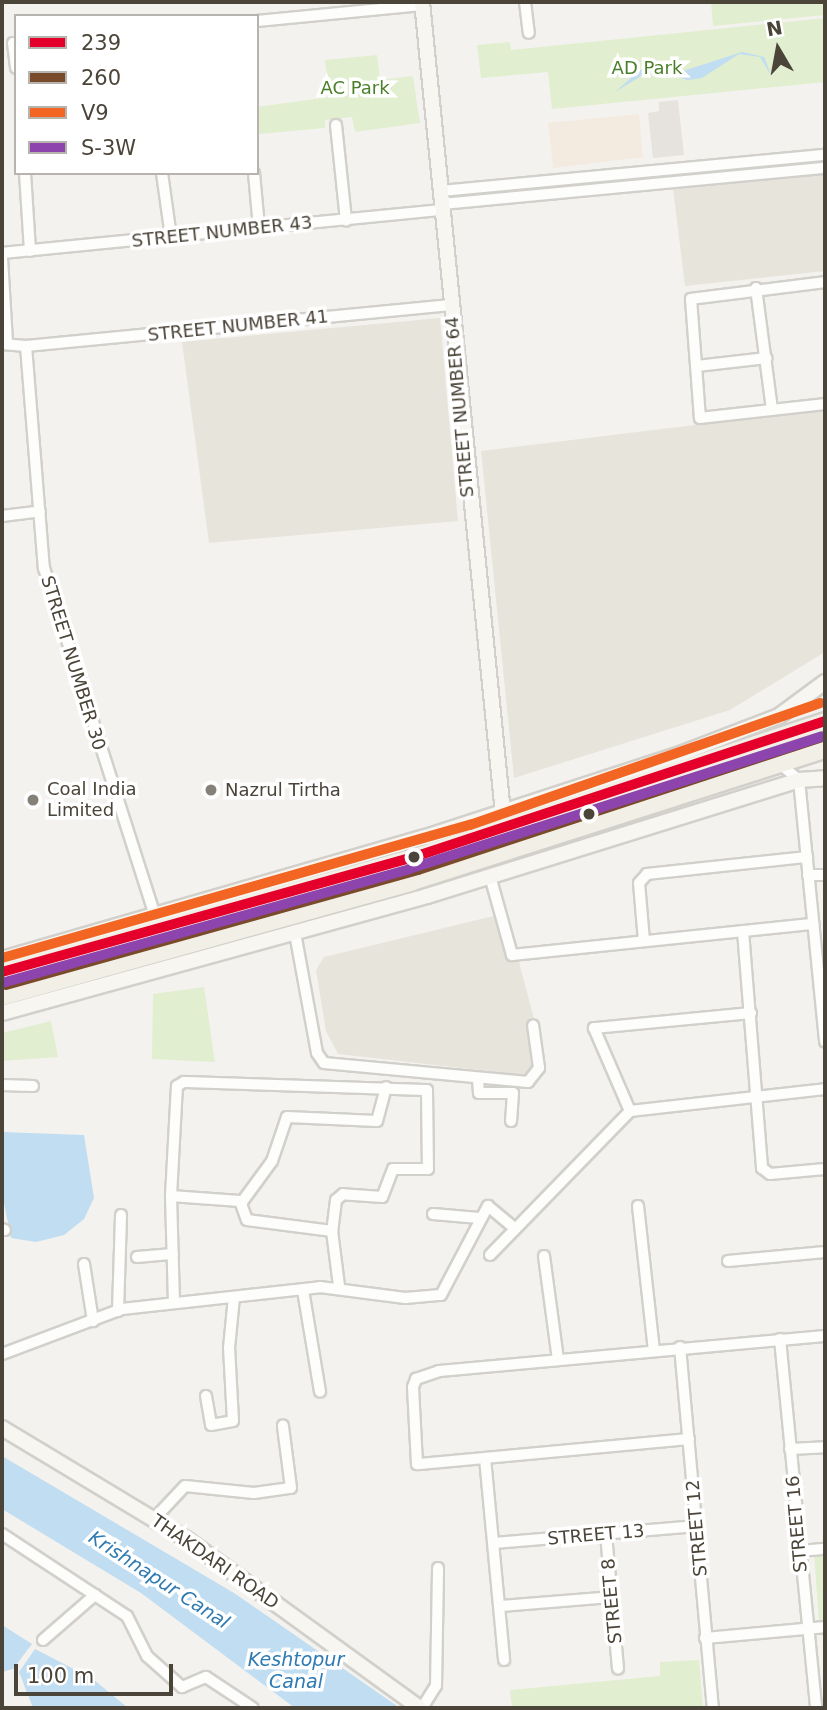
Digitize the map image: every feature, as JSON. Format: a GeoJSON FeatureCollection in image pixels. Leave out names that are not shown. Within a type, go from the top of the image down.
{"type":"FeatureCollection","features":[{"type":"Feature","properties":{"kind":"main road"},"geometry":{"type":"LineString","coordinates":[[2,972],[157,921],[474,838],[825,721]]}},
{"type":"Feature","properties":{"kind":"main road"},"geometry":{"type":"LineString","coordinates":[[2,998],[400,886],[825,750]]}},
{"type":"Feature","properties":{"kind":"street"},"geometry":{"type":"LineString","coordinates":[[525,2],[529,33]]}},
{"type":"Feature","properties":{"kind":"street"},"geometry":{"type":"LineString","coordinates":[[259,21],[422,3]]}},
{"type":"Feature","properties":{"kind":"street","name":"STREET NUMBER 64"},"geometry":{"type":"LineString","coordinates":[[422,3],[503,813]]}},
{"type":"Feature","properties":{"kind":"street"},"geometry":{"type":"LineString","coordinates":[[336,125],[346,219]]}},
{"type":"Feature","properties":{"kind":"street"},"geometry":{"type":"LineString","coordinates":[[442,202],[825,155]]}},
{"type":"Feature","properties":{"kind":"street"},"geometry":{"type":"LineString","coordinates":[[442,202],[825,168]]}},
{"type":"Feature","properties":{"kind":"street"},"geometry":{"type":"LineString","coordinates":[[25,175],[30,251]]}},
{"type":"Feature","properties":{"kind":"street"},"geometry":{"type":"LineString","coordinates":[[162,175],[171,237]]}},
{"type":"Feature","properties":{"kind":"street"},"geometry":{"type":"LineString","coordinates":[[254,175],[259,228]]}},
{"type":"Feature","properties":{"kind":"street","name":"STREET NUMBER 43"},"geometry":{"type":"LineString","coordinates":[[2,256],[346,219],[442,202]]}},
{"type":"Feature","properties":{"kind":"street"},"geometry":{"type":"LineString","coordinates":[[2,256],[4,344]]}},
{"type":"Feature","properties":{"kind":"street"},"geometry":{"type":"LineString","coordinates":[[825,282],[756,288],[691,298],[700,418],[825,404]]}},
{"type":"Feature","properties":{"kind":"street"},"geometry":{"type":"LineString","coordinates":[[756,288],[772,410]]}},
{"type":"Feature","properties":{"kind":"street","name":"STREET NUMBER 41"},"geometry":{"type":"LineString","coordinates":[[4,344],[26,346],[451,305]]}},
{"type":"Feature","properties":{"kind":"street","name":"STREET NUMBER 30"},"geometry":{"type":"LineString","coordinates":[[26,346],[44,568],[157,921]]}},
{"type":"Feature","properties":{"kind":"street"},"geometry":{"type":"LineString","coordinates":[[696,366],[766,358]]}},
{"type":"Feature","properties":{"kind":"street"},"geometry":{"type":"LineString","coordinates":[[2,516],[40,511]]}},
{"type":"Feature","properties":{"kind":"street"},"geometry":{"type":"LineString","coordinates":[[2,959],[157,921],[503,813],[755,728],[795,707],[825,682]]}},
{"type":"Feature","properties":{"kind":"street"},"geometry":{"type":"LineString","coordinates":[[780,764],[799,780],[825,1042]]}},
{"type":"Feature","properties":{"kind":"street"},"geometry":{"type":"LineString","coordinates":[[2,1013],[295,933],[490,876],[799,780],[825,778]]}},
{"type":"Feature","properties":{"kind":"street"},"geometry":{"type":"LineString","coordinates":[[644,941],[639,883],[647,874],[807,857]]}},
{"type":"Feature","properties":{"kind":"street"},"geometry":{"type":"LineString","coordinates":[[808,875],[825,874]]}},
{"type":"Feature","properties":{"kind":"street"},"geometry":{"type":"LineString","coordinates":[[490,876],[512,955],[813,924]]}},
{"type":"Feature","properties":{"kind":"street"},"geometry":{"type":"LineString","coordinates":[[743,932],[765,1172],[825,1169]]}},
{"type":"Feature","properties":{"kind":"street"},"geometry":{"type":"LineString","coordinates":[[295,933],[317,1054],[324,1063],[478,1084],[528,1082],[536,1077],[533,1025]]}},
{"type":"Feature","properties":{"kind":"street"},"geometry":{"type":"LineString","coordinates":[[630,1111],[594,1028],[751,1013]]}},
{"type":"Feature","properties":{"kind":"street"},"geometry":{"type":"LineString","coordinates":[[174,1303],[172,1196],[180,1083],[427,1090],[429,1166],[426,1171],[393,1169],[382,1197],[339,1195],[332,1231],[340,1286]]}},
{"type":"Feature","properties":{"kind":"street"},"geometry":{"type":"LineString","coordinates":[[2,1084],[33,1086]]}},
{"type":"Feature","properties":{"kind":"street"},"geometry":{"type":"LineString","coordinates":[[478,1084],[481,1094],[513,1093],[511,1121]]}},
{"type":"Feature","properties":{"kind":"street"},"geometry":{"type":"LineString","coordinates":[[242,1202],[269,1166],[287,1117],[377,1121],[386,1087]]}},
{"type":"Feature","properties":{"kind":"street"},"geometry":{"type":"LineString","coordinates":[[490,1255],[512,1226],[582,1166],[630,1111],[825,1089]]}},
{"type":"Feature","properties":{"kind":"street"},"geometry":{"type":"LineString","coordinates":[[172,1196],[242,1202]]}},
{"type":"Feature","properties":{"kind":"street"},"geometry":{"type":"LineString","coordinates":[[242,1202],[247,1220],[332,1231]]}},
{"type":"Feature","properties":{"kind":"street"},"geometry":{"type":"LineString","coordinates":[[2,1354],[118,1311],[174,1303],[340,1286],[405,1298],[441,1294],[479,1218],[488,1206],[512,1226]]}},
{"type":"Feature","properties":{"kind":"street"},"geometry":{"type":"LineString","coordinates":[[638,1206],[654,1350]]}},
{"type":"Feature","properties":{"kind":"street"},"geometry":{"type":"LineString","coordinates":[[433,1214],[479,1218]]}},
{"type":"Feature","properties":{"kind":"street"},"geometry":{"type":"LineString","coordinates":[[118,1311],[121,1215]]}},
{"type":"Feature","properties":{"kind":"street"},"geometry":{"type":"LineString","coordinates":[[728,1261],[825,1252]]}},
{"type":"Feature","properties":{"kind":"street"},"geometry":{"type":"LineString","coordinates":[[137,1257],[173,1254]]}},
{"type":"Feature","properties":{"kind":"street"},"geometry":{"type":"LineString","coordinates":[[544,1256],[558,1360]]}},
{"type":"Feature","properties":{"kind":"street"},"geometry":{"type":"LineString","coordinates":[[84,1264],[93,1321]]}},
{"type":"Feature","properties":{"kind":"street"},"geometry":{"type":"LineString","coordinates":[[303,1290],[320,1392]]}},
{"type":"Feature","properties":{"kind":"street"},"geometry":{"type":"LineString","coordinates":[[206,1396],[211,1425],[233,1421],[229,1348],[234,1297]]}},
{"type":"Feature","properties":{"kind":"street"},"geometry":{"type":"LineString","coordinates":[[689,1439],[417,1464],[416,1379],[439,1371],[825,1336]]}},
{"type":"Feature","properties":{"kind":"street","name":"STREET 16"},"geometry":{"type":"LineString","coordinates":[[780,1339],[807,1628],[819,1705]]}},
{"type":"Feature","properties":{"kind":"street","name":"STREET 12"},"geometry":{"type":"LineString","coordinates":[[680,1348],[713,1708]]}},
{"type":"Feature","properties":{"kind":"street"},"geometry":{"type":"LineString","coordinates":[[154,1519],[185,1486],[254,1493],[291,1488],[284,1426]]}},
{"type":"Feature","properties":{"kind":"street","name":"THAKDARI ROAD"},"geometry":{"type":"LineString","coordinates":[[2,1428],[154,1519],[421,1708]]}},
{"type":"Feature","properties":{"kind":"street"},"geometry":{"type":"LineString","coordinates":[[790,1449],[825,1447]]}},
{"type":"Feature","properties":{"kind":"street"},"geometry":{"type":"LineString","coordinates":[[485,1458],[504,1660]]}},
{"type":"Feature","properties":{"kind":"street","name":"STREET 13"},"geometry":{"type":"LineString","coordinates":[[494,1543],[697,1526]]}},
{"type":"Feature","properties":{"kind":"street"},"geometry":{"type":"LineString","coordinates":[[2,1534],[127,1616],[147,1656],[182,1687],[205,1676],[253,1708]]}},
{"type":"Feature","properties":{"kind":"street","name":"STREET 8"},"geometry":{"type":"LineString","coordinates":[[606,1534],[618,1668]]}},
{"type":"Feature","properties":{"kind":"street"},"geometry":{"type":"LineString","coordinates":[[800,1551],[825,1549]]}},
{"type":"Feature","properties":{"kind":"street"},"geometry":{"type":"LineString","coordinates":[[421,1708],[436,1686],[438,1568]]}},
{"type":"Feature","properties":{"kind":"street"},"geometry":{"type":"LineString","coordinates":[[43,1640],[95,1595]]}},
{"type":"Feature","properties":{"kind":"street"},"geometry":{"type":"LineString","coordinates":[[500,1606],[612,1597]]}},
{"type":"Feature","properties":{"kind":"street"},"geometry":{"type":"LineString","coordinates":[[705,1638],[825,1627]]}},
{"type":"Feature","properties":{"kind":"shaded area"},"geometry":{"type":"Polygon","coordinates":[[[678,100],[684,155],[653,158],[648,113],[659,111],[659,102],[678,100]]]}},
{"type":"Feature","properties":{"kind":"shaded area"},"geometry":{"type":"Polygon","coordinates":[[[639,114],[643,157],[553,168],[548,123],[639,114]]]}},
{"type":"Feature","properties":{"kind":"shaded area"},"geometry":{"type":"Polygon","coordinates":[[[825,173],[825,271],[685,286],[673,189],[825,173]]]}},
{"type":"Feature","properties":{"kind":"shaded area"},"geometry":{"type":"Polygon","coordinates":[[[440,318],[458,521],[209,543],[182,342],[440,318]]]}},
{"type":"Feature","properties":{"kind":"shaded area"},"geometry":{"type":"Polygon","coordinates":[[[825,409],[825,652],[730,710],[514,778],[481,451],[825,409]]]}},
{"type":"Feature","properties":{"kind":"shaded area"},"geometry":{"type":"Polygon","coordinates":[[[506,913],[542,1049],[540,1077],[338,1054],[326,1031],[316,970],[324,957],[506,913]]]}},
{"type":"Feature","properties":{"kind":"green space"},"geometry":{"type":"Polygon","coordinates":[[[711,2],[825,2],[825,15],[713,26],[711,2]]]}},
{"type":"Feature","properties":{"kind":"green space","name":"AD Park"},"geometry":{"type":"Polygon","coordinates":[[[825,18],[825,82],[552,109],[548,72],[481,78],[477,45],[510,42],[511,50],[825,18]]]}},
{"type":"Feature","properties":{"kind":"green space","name":"AC Park"},"geometry":{"type":"Polygon","coordinates":[[[377,55],[380,80],[413,76],[420,123],[355,132],[352,117],[325,120],[325,128],[259,134],[259,107],[329,97],[325,60],[377,55]]]}},
{"type":"Feature","properties":{"kind":"green space"},"geometry":{"type":"Polygon","coordinates":[[[825,728],[825,739],[377,886],[2,990],[2,979],[825,728]]]}},
{"type":"Feature","properties":{"kind":"green space"},"geometry":{"type":"Polygon","coordinates":[[[204,987],[215,1062],[152,1059],[153,994],[204,987]]]}},
{"type":"Feature","properties":{"kind":"green space"},"geometry":{"type":"Polygon","coordinates":[[[51,1021],[58,1057],[2,1061],[2,1033],[51,1021]]]}},
{"type":"Feature","properties":{"kind":"green space"},"geometry":{"type":"Polygon","coordinates":[[[825,1552],[825,1620],[819,1621],[814,1553],[825,1552]]]}},
{"type":"Feature","properties":{"kind":"green space"},"geometry":{"type":"Polygon","coordinates":[[[699,1660],[703,1708],[512,1708],[510,1690],[660,1676],[660,1662],[699,1660]]]}},
{"type":"Feature","properties":{"kind":"water"},"geometry":{"type":"Polygon","coordinates":[[[742,52],[764,57],[772,77],[760,57],[739,54],[702,78],[688,80],[651,70],[615,92],[640,70],[654,68],[680,72],[742,52]]]}},
{"type":"Feature","properties":{"kind":"water"},"geometry":{"type":"Polygon","coordinates":[[[2,1132],[84,1135],[94,1198],[84,1219],[64,1235],[36,1242],[11,1238],[2,1193],[2,1132]]]}},
{"type":"Feature","properties":{"kind":"water","name":"Keshtopur Canal"},"geometry":{"type":"Polygon","coordinates":[[[2,1456],[234,1593],[400,1708],[295,1708],[141,1593],[2,1509],[2,1456]]]}},
{"type":"Feature","properties":{"kind":"water"},"geometry":{"type":"Polygon","coordinates":[[[2,1625],[32,1644],[13,1669],[2,1672],[2,1625]]]}},
{"type":"Feature","properties":{"kind":"water"},"geometry":{"type":"Polygon","coordinates":[[[35,1649],[93,1679],[128,1708],[33,1708],[19,1672],[35,1649]]]}},
{"type":"Feature","properties":{"kind":"transit line","name":"V9"},"geometry":{"type":"LineString","coordinates":[[2,958],[470,825],[820,703]]}},
{"type":"Feature","properties":{"kind":"transit line","name":"239"},"geometry":{"type":"LineString","coordinates":[[2,972],[414,857],[825,721]]}},
{"type":"Feature","properties":{"kind":"transit line","name":"260"},"geometry":{"type":"LineString","coordinates":[[6,985],[418,870],[825,736]]}},
{"type":"Feature","properties":{"kind":"transit line","name":"S-3W"},"geometry":{"type":"LineString","coordinates":[[2,983],[409,869],[821,737]]}},
{"type":"Feature","properties":{"kind":"place","name":"Nazrul Tirtha"},"geometry":{"type":"Point","coordinates":[211,790]}},
{"type":"Feature","properties":{"kind":"place","name":"Coal India Limited"},"geometry":{"type":"Point","coordinates":[33,800]}},
{"type":"Feature","properties":{"kind":"water label","name":"Krishnapur Canal"},"geometry":{"type":"Point","coordinates":[159,1580]}}]}
